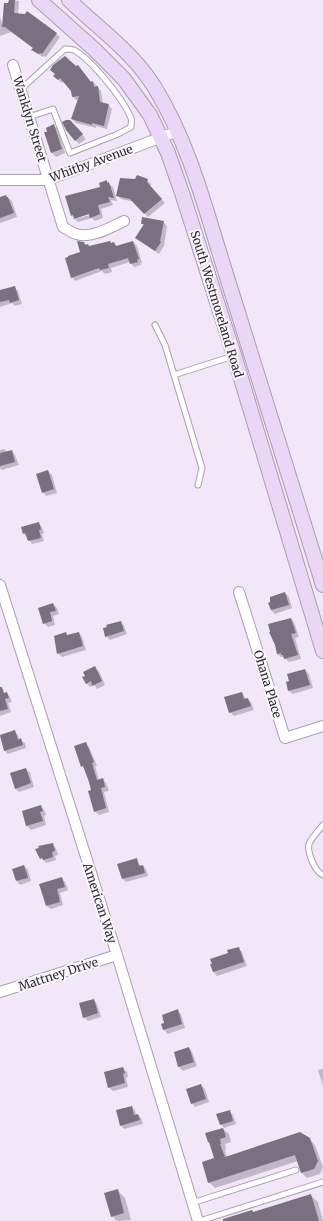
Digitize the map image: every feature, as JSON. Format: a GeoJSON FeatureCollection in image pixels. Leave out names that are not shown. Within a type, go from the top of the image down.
{"type":"FeatureCollection","features":[{"type":"Feature","properties":{"kind":"main road","name":"South Westmoreland Road"},"geometry":{"type":"LineString","coordinates":[[39,0],[121,75],[147,110],[168,153],[234,355],[323,651]]}},
{"type":"Feature","properties":{"kind":"main road","name":"South Westmoreland Road"},"geometry":{"type":"LineString","coordinates":[[69,0],[120,45],[139,66],[155,87],[178,131],[201,196],[251,351],[322,580]]}},
{"type":"Feature","properties":{"kind":"main road"},"geometry":{"type":"LineString","coordinates":[[234,355],[251,351]]}},
{"type":"Feature","properties":{"kind":"main road"},"geometry":{"type":"LineString","coordinates":[[302,583],[322,580]]}},
{"type":"Feature","properties":{"kind":"street","name":"Wanklyn Street"},"geometry":{"type":"LineString","coordinates":[[14,65],[62,227],[76,234],[86,235],[100,232],[124,221]]}},
{"type":"Feature","properties":{"kind":"street","name":"Whitby Avenue"},"geometry":{"type":"LineString","coordinates":[[0,180],[48,180],[178,131]]}},
{"type":"Feature","properties":{"kind":"street","name":"American Way"},"geometry":{"type":"LineString","coordinates":[[0,585],[3,604],[117,955],[192,1203],[199,1221]]}},
{"type":"Feature","properties":{"kind":"street","name":"Ohana Place"},"geometry":{"type":"LineString","coordinates":[[239,592],[285,738],[323,726]]}},
{"type":"Feature","properties":{"kind":"street","name":"Mattney Drive"},"geometry":{"type":"LineString","coordinates":[[0,992],[117,955]]}},
{"type":"Feature","properties":{"kind":"lane"},"geometry":{"type":"LineString","coordinates":[[21,89],[65,49],[72,49],[86,59],[100,74],[125,106],[131,119],[131,127],[118,134],[70,153],[53,109],[29,117]]}},
{"type":"Feature","properties":{"kind":"lane"},"geometry":{"type":"LineString","coordinates":[[155,325],[165,345],[202,468],[198,485]]}},
{"type":"Feature","properties":{"kind":"lane"},"geometry":{"type":"LineString","coordinates":[[174,375],[234,355]]}},
{"type":"Feature","properties":{"kind":"lane"},"geometry":{"type":"LineString","coordinates":[[323,825],[312,838],[309,847],[315,869],[323,875]]}},
{"type":"Feature","properties":{"kind":"lane"},"geometry":{"type":"LineString","coordinates":[[192,1203],[296,1170]]}},
{"type":"Feature","properties":{"kind":"lane"},"geometry":{"type":"LineString","coordinates":[[199,1221],[323,1182]]}},
{"type":"Feature","properties":{"kind":"building"},"geometry":{"type":"Polygon","coordinates":[[[9,0],[15,0],[14,13],[25,14],[27,11],[57,33],[42,54],[31,50],[33,48],[5,27],[2,27],[4,3],[8,3],[9,0]]]}},
{"type":"Feature","properties":{"kind":"building"},"geometry":{"type":"Polygon","coordinates":[[[65,56],[76,66],[78,65],[91,82],[93,81],[94,87],[98,86],[100,102],[109,104],[104,126],[92,123],[92,125],[71,119],[79,96],[72,97],[71,91],[60,78],[58,80],[53,76],[55,74],[50,70],[53,65],[65,56]]]}},
{"type":"Feature","properties":{"kind":"building"},"geometry":{"type":"Polygon","coordinates":[[[70,120],[83,134],[75,141],[66,130],[62,122],[70,120]]]}},
{"type":"Feature","properties":{"kind":"building"},"geometry":{"type":"Polygon","coordinates":[[[54,124],[62,149],[51,153],[44,132],[47,132],[46,128],[54,124]]]}},
{"type":"Feature","properties":{"kind":"building"},"geometry":{"type":"Polygon","coordinates":[[[137,175],[148,179],[147,182],[162,199],[144,214],[130,199],[116,196],[120,178],[135,179],[137,175]]]}},
{"type":"Feature","properties":{"kind":"building"},"geometry":{"type":"Polygon","coordinates":[[[107,180],[114,198],[108,197],[110,202],[98,205],[100,214],[90,218],[89,214],[74,219],[73,215],[71,216],[65,196],[100,187],[99,183],[107,180]]]}},
{"type":"Feature","properties":{"kind":"building"},"geometry":{"type":"Polygon","coordinates":[[[6,195],[14,213],[0,218],[0,197],[6,195]]]}},
{"type":"Feature","properties":{"kind":"building"},"geometry":{"type":"Polygon","coordinates":[[[142,217],[164,221],[161,242],[155,251],[135,238],[144,224],[141,224],[142,217]]]}},
{"type":"Feature","properties":{"kind":"building"},"geometry":{"type":"Polygon","coordinates":[[[77,241],[84,242],[85,245],[88,244],[89,246],[110,241],[111,243],[114,242],[116,246],[133,241],[139,259],[137,260],[138,262],[130,264],[128,258],[108,264],[109,268],[100,270],[99,268],[71,278],[65,258],[80,252],[77,241]]]}},
{"type":"Feature","properties":{"kind":"building"},"geometry":{"type":"Polygon","coordinates":[[[15,286],[19,300],[10,303],[9,300],[0,302],[0,290],[15,286]]]}},
{"type":"Feature","properties":{"kind":"building"},"geometry":{"type":"Polygon","coordinates":[[[12,450],[15,462],[0,466],[0,453],[12,450]]]}},
{"type":"Feature","properties":{"kind":"building"},"geometry":{"type":"Polygon","coordinates":[[[48,470],[54,489],[42,493],[36,474],[48,470]]]}},
{"type":"Feature","properties":{"kind":"building"},"geometry":{"type":"Polygon","coordinates":[[[39,522],[41,538],[28,541],[25,533],[23,534],[21,527],[39,522]]]}},
{"type":"Feature","properties":{"kind":"building"},"geometry":{"type":"Polygon","coordinates":[[[285,592],[289,605],[271,610],[268,603],[270,602],[270,597],[285,592]]]}},
{"type":"Feature","properties":{"kind":"building"},"geometry":{"type":"Polygon","coordinates":[[[53,603],[56,611],[50,612],[52,621],[43,624],[38,608],[53,603]]]}},
{"type":"Feature","properties":{"kind":"building"},"geometry":{"type":"Polygon","coordinates":[[[291,618],[296,633],[291,634],[298,655],[284,659],[281,653],[277,654],[269,632],[268,624],[291,618]]]}},
{"type":"Feature","properties":{"kind":"building"},"geometry":{"type":"Polygon","coordinates":[[[121,621],[124,631],[105,637],[103,628],[107,627],[106,625],[121,621]]]}},
{"type":"Feature","properties":{"kind":"building"},"geometry":{"type":"Polygon","coordinates":[[[66,632],[67,635],[79,632],[83,646],[57,654],[54,636],[66,632]]]}},
{"type":"Feature","properties":{"kind":"building"},"geometry":{"type":"Polygon","coordinates":[[[95,666],[102,681],[92,686],[91,681],[86,684],[82,677],[85,676],[83,672],[95,666]]]}},
{"type":"Feature","properties":{"kind":"building"},"geometry":{"type":"Polygon","coordinates":[[[305,669],[310,685],[288,691],[286,682],[289,681],[287,674],[305,669]]]}},
{"type":"Feature","properties":{"kind":"building"},"geometry":{"type":"Polygon","coordinates":[[[0,687],[2,687],[4,693],[7,692],[9,698],[5,699],[8,709],[0,711],[0,687]]]}},
{"type":"Feature","properties":{"kind":"building"},"geometry":{"type":"Polygon","coordinates":[[[242,692],[244,699],[248,698],[251,706],[229,713],[224,697],[242,692]]]}},
{"type":"Feature","properties":{"kind":"building"},"geometry":{"type":"Polygon","coordinates":[[[15,730],[18,740],[21,738],[23,745],[4,751],[0,735],[15,730]]]}},
{"type":"Feature","properties":{"kind":"building"},"geometry":{"type":"Polygon","coordinates":[[[86,742],[94,762],[92,763],[97,780],[103,778],[105,787],[101,788],[106,808],[94,812],[88,791],[91,790],[89,782],[83,766],[81,767],[74,746],[86,742]]]}},
{"type":"Feature","properties":{"kind":"building"},"geometry":{"type":"Polygon","coordinates":[[[26,768],[31,783],[15,789],[10,773],[26,768]]]}},
{"type":"Feature","properties":{"kind":"building"},"geometry":{"type":"Polygon","coordinates":[[[41,805],[43,811],[40,812],[43,821],[26,826],[22,811],[41,805]]]}},
{"type":"Feature","properties":{"kind":"building"},"geometry":{"type":"Polygon","coordinates":[[[53,843],[55,851],[52,852],[53,857],[43,860],[42,858],[40,859],[35,849],[39,848],[38,846],[53,843]]]}},
{"type":"Feature","properties":{"kind":"building"},"geometry":{"type":"Polygon","coordinates":[[[137,858],[139,866],[143,865],[145,873],[122,879],[117,864],[137,858]]]}},
{"type":"Feature","properties":{"kind":"building"},"geometry":{"type":"Polygon","coordinates":[[[24,865],[28,878],[16,881],[12,869],[24,865]]]}},
{"type":"Feature","properties":{"kind":"building"},"geometry":{"type":"Polygon","coordinates":[[[62,877],[65,887],[57,889],[60,902],[46,906],[39,884],[62,877]]]}},
{"type":"Feature","properties":{"kind":"building"},"geometry":{"type":"Polygon","coordinates":[[[239,947],[244,962],[213,972],[210,959],[228,953],[227,950],[239,947]]]}},
{"type":"Feature","properties":{"kind":"building"},"geometry":{"type":"Polygon","coordinates":[[[94,999],[98,1013],[83,1018],[79,1003],[94,999]]]}},
{"type":"Feature","properties":{"kind":"building"},"geometry":{"type":"Polygon","coordinates":[[[178,1009],[182,1024],[163,1030],[161,1024],[164,1023],[162,1015],[178,1009]]]}},
{"type":"Feature","properties":{"kind":"building"},"geometry":{"type":"Polygon","coordinates":[[[189,1047],[194,1062],[178,1067],[174,1052],[189,1047]]]}},
{"type":"Feature","properties":{"kind":"building"},"geometry":{"type":"Polygon","coordinates":[[[123,1067],[125,1073],[123,1074],[125,1083],[108,1088],[104,1072],[123,1067]]]}},
{"type":"Feature","properties":{"kind":"building"},"geometry":{"type":"Polygon","coordinates":[[[201,1084],[206,1099],[191,1104],[186,1089],[201,1084]]]}},
{"type":"Feature","properties":{"kind":"building"},"geometry":{"type":"Polygon","coordinates":[[[132,1106],[134,1115],[138,1114],[140,1120],[120,1126],[116,1110],[132,1106]]]}},
{"type":"Feature","properties":{"kind":"building"},"geometry":{"type":"Polygon","coordinates":[[[230,1110],[233,1121],[220,1125],[216,1114],[230,1110]]]}},
{"type":"Feature","properties":{"kind":"building"},"geometry":{"type":"Polygon","coordinates":[[[223,1128],[226,1137],[220,1139],[220,1144],[225,1157],[300,1132],[310,1138],[318,1161],[314,1169],[301,1173],[295,1155],[208,1183],[202,1162],[214,1158],[205,1133],[223,1128]]]}},
{"type":"Feature","properties":{"kind":"building"},"geometry":{"type":"Polygon","coordinates":[[[118,1189],[124,1213],[111,1217],[104,1193],[118,1189]]]}},
{"type":"Feature","properties":{"kind":"building"},"geometry":{"type":"Polygon","coordinates":[[[311,1194],[319,1221],[223,1221],[223,1219],[252,1210],[253,1212],[311,1194]]]}}]}
